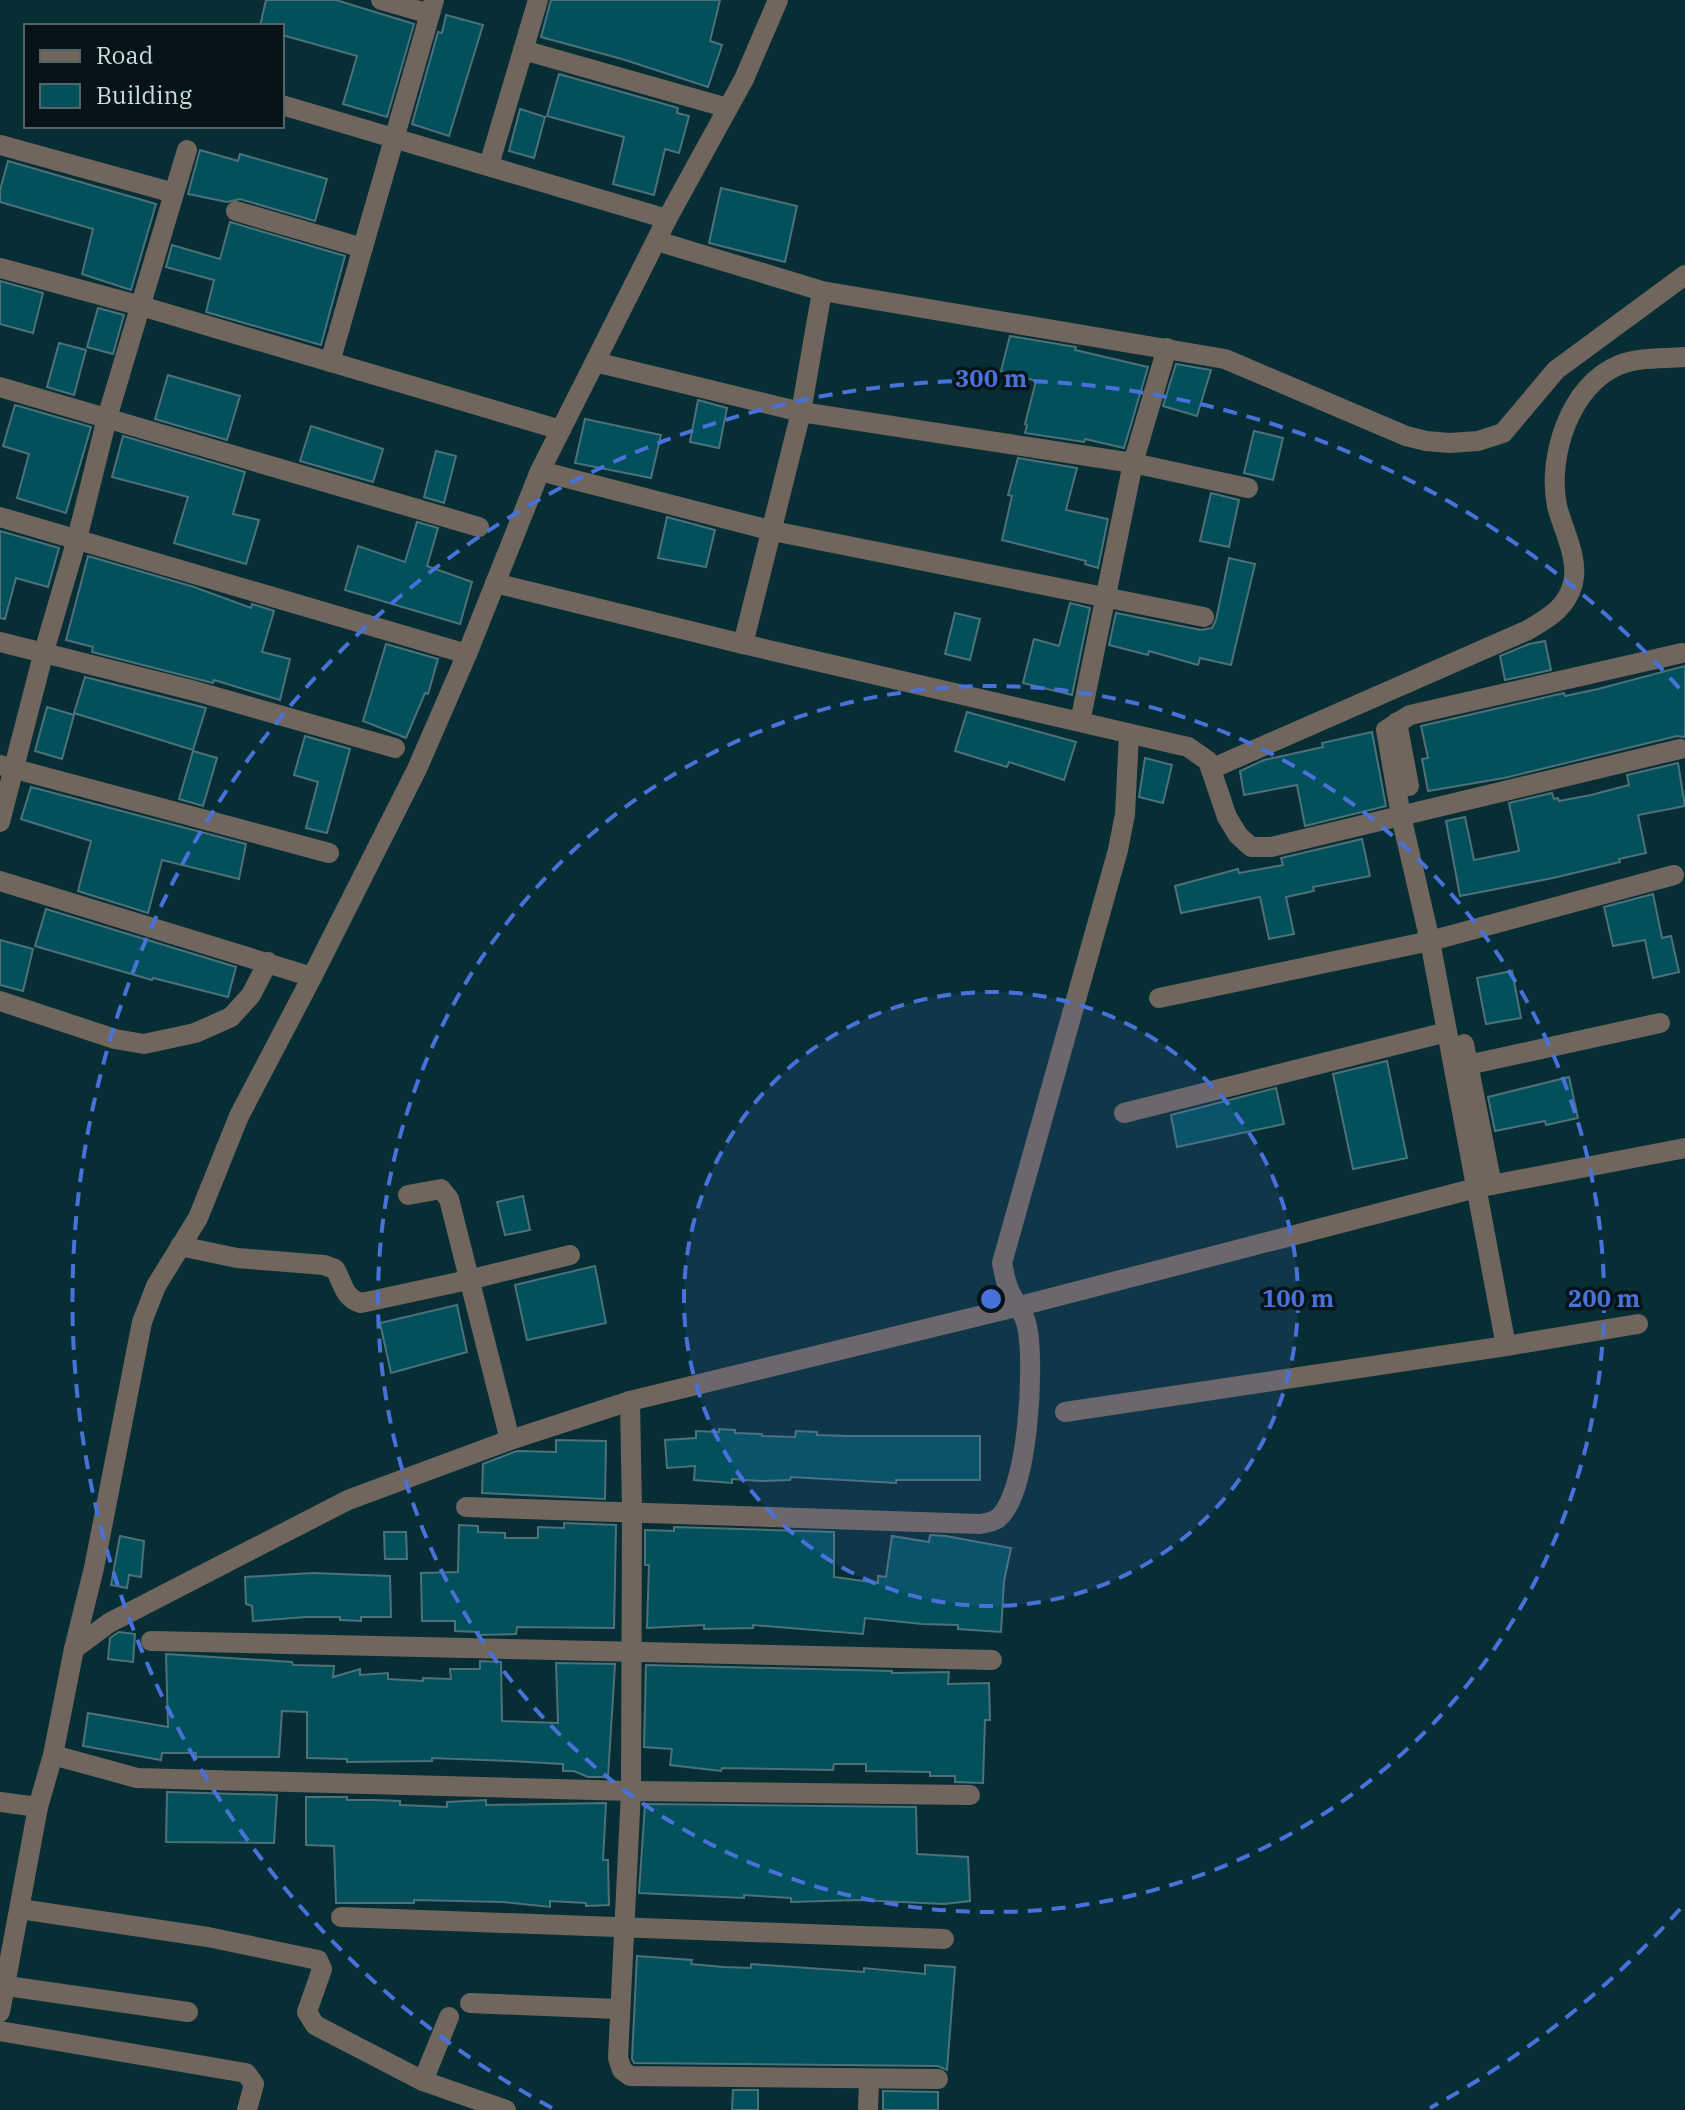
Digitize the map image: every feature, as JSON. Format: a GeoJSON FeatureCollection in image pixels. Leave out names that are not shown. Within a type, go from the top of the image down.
{"type":"FeatureCollection","features":[{"type":"Feature","properties":{"kind":"street"},"geometry":{"type":"LineString","coordinates":[[330,362],[432,7],[381,0]]}},
{"type":"Feature","properties":{"kind":"street"},"geometry":{"type":"LineString","coordinates":[[489,165],[538,0]]}},
{"type":"Feature","properties":{"kind":"street"},"geometry":{"type":"LineString","coordinates":[[0,2012],[38,1807],[53,1755],[74,1649],[98,1553],[142,1322],[156,1286],[198,1218],[239,1116],[417,769],[540,471],[667,219],[744,79],[778,0]]}},
{"type":"Feature","properties":{"kind":"street"},"geometry":{"type":"LineString","coordinates":[[523,50],[728,108]]}},
{"type":"Feature","properties":{"kind":"street"},"geometry":{"type":"LineString","coordinates":[[284,106],[667,219]]}},
{"type":"Feature","properties":{"kind":"street"},"geometry":{"type":"LineString","coordinates":[[0,145],[174,193]]}},
{"type":"Feature","properties":{"kind":"street"},"geometry":{"type":"LineString","coordinates":[[0,822],[7,767],[77,539],[107,418],[187,150]]}},
{"type":"Feature","properties":{"kind":"street"},"geometry":{"type":"LineString","coordinates":[[236,211],[363,248]]}},
{"type":"Feature","properties":{"kind":"street"},"geometry":{"type":"LineString","coordinates":[[657,241],[822,291],[1225,359],[1406,436],[1450,443],[1478,441],[1503,433],[1556,370],[1685,275]]}},
{"type":"Feature","properties":{"kind":"street"},"geometry":{"type":"LineString","coordinates":[[0,268],[141,306],[561,430]]}},
{"type":"Feature","properties":{"kind":"street"},"geometry":{"type":"LineString","coordinates":[[743,644],[801,412],[822,291]]}},
{"type":"Feature","properties":{"kind":"street"},"geometry":{"type":"LineString","coordinates":[[1080,722],[1133,463],[1167,348]]}},
{"type":"Feature","properties":{"kind":"street"},"geometry":{"type":"LineString","coordinates":[[1211,769],[1528,630],[1556,613],[1567,599],[1574,567],[1555,490],[1565,422],[1581,394],[1608,370],[1630,361],[1685,357]]}},
{"type":"Feature","properties":{"kind":"street"},"geometry":{"type":"LineString","coordinates":[[595,362],[801,412],[1133,463],[1248,488]]}},
{"type":"Feature","properties":{"kind":"street"},"geometry":{"type":"LineString","coordinates":[[0,387],[479,527]]}},
{"type":"Feature","properties":{"kind":"street"},"geometry":{"type":"LineString","coordinates":[[540,471],[773,531],[1204,617]]}},
{"type":"Feature","properties":{"kind":"street"},"geometry":{"type":"LineString","coordinates":[[0,517],[467,654]]}},
{"type":"Feature","properties":{"kind":"street"},"geometry":{"type":"LineString","coordinates":[[495,583],[1188,747],[1208,761],[1227,817],[1238,835],[1251,847],[1271,847],[1680,749]]}},
{"type":"Feature","properties":{"kind":"street"},"geometry":{"type":"LineString","coordinates":[[0,642],[195,691],[395,748]]}},
{"type":"Feature","properties":{"kind":"street"},"geometry":{"type":"LineString","coordinates":[[1506,1346],[1484,1187],[1461,1067],[1436,940],[1386,730],[1419,713],[1682,653]]}},
{"type":"Feature","properties":{"kind":"street"},"geometry":{"type":"LineString","coordinates":[[466,1507],[980,1524],[996,1520],[1007,1507],[1018,1484],[1024,1457],[1031,1360],[1027,1326],[1020,1306],[1008,1290],[1002,1263],[1118,850],[1125,814],[1129,734]]}},
{"type":"Feature","properties":{"kind":"street"},"geometry":{"type":"LineString","coordinates":[[7,767],[329,853]]}},
{"type":"Feature","properties":{"kind":"street"},"geometry":{"type":"LineString","coordinates":[[1159,998],[1436,940],[1674,875]]}},
{"type":"Feature","properties":{"kind":"street"},"geometry":{"type":"LineString","coordinates":[[0,881],[312,977]]}},
{"type":"Feature","properties":{"kind":"street"},"geometry":{"type":"LineString","coordinates":[[1436,940],[1447,1032],[1461,1067]]}},
{"type":"Feature","properties":{"kind":"street"},"geometry":{"type":"LineString","coordinates":[[0,1001],[115,1039],[144,1044],[195,1033],[231,1017],[251,995],[268,962]]}},
{"type":"Feature","properties":{"kind":"street"},"geometry":{"type":"LineString","coordinates":[[1461,1067],[1660,1023]]}},
{"type":"Feature","properties":{"kind":"street"},"geometry":{"type":"LineString","coordinates":[[1124,1113],[1447,1032]]}},
{"type":"Feature","properties":{"kind":"street"},"geometry":{"type":"LineString","coordinates":[[74,1649],[109,1623],[348,1500],[510,1440],[630,1401],[1020,1306],[1484,1187],[1685,1148]]}},
{"type":"Feature","properties":{"kind":"street"},"geometry":{"type":"LineString","coordinates":[[408,1195],[441,1189],[446,1193],[510,1440]]}},
{"type":"Feature","properties":{"kind":"street"},"geometry":{"type":"LineString","coordinates":[[180,1246],[237,1258],[324,1265],[335,1269],[345,1292],[353,1301],[361,1303],[570,1255]]}},
{"type":"Feature","properties":{"kind":"street"},"geometry":{"type":"LineString","coordinates":[[1065,1412],[1638,1324]]}},
{"type":"Feature","properties":{"kind":"street"},"geometry":{"type":"LineString","coordinates":[[630,1401],[631,1791],[618,2009],[618,2058],[622,2070],[630,2076],[938,2079]]}},
{"type":"Feature","properties":{"kind":"street"},"geometry":{"type":"LineString","coordinates":[[151,1641],[992,1660]]}},
{"type":"Feature","properties":{"kind":"street"},"geometry":{"type":"LineString","coordinates":[[53,1755],[137,1778],[631,1791],[970,1795]]}},
{"type":"Feature","properties":{"kind":"street"},"geometry":{"type":"LineString","coordinates":[[0,1802],[38,1807]]}},
{"type":"Feature","properties":{"kind":"street"},"geometry":{"type":"LineString","coordinates":[[20,1909],[208,1937],[318,1960],[322,1969],[307,2012],[315,2025],[423,2081],[506,2110]]}},
{"type":"Feature","properties":{"kind":"street"},"geometry":{"type":"LineString","coordinates":[[341,1917],[944,1939]]}},
{"type":"Feature","properties":{"kind":"street"},"geometry":{"type":"LineString","coordinates":[[7,1986],[188,2012]]}},
{"type":"Feature","properties":{"kind":"street"},"geometry":{"type":"LineString","coordinates":[[470,2003],[618,2009]]}},
{"type":"Feature","properties":{"kind":"street"},"geometry":{"type":"LineString","coordinates":[[423,2081],[449,2017]]}},
{"type":"Feature","properties":{"kind":"street"},"geometry":{"type":"LineString","coordinates":[[0,2031],[246,2073],[254,2084],[247,2110]]}},
{"type":"Feature","properties":{"kind":"street"},"geometry":{"type":"LineString","coordinates":[[868,2110],[869,2079]]}},
{"type":"Feature","properties":{"kind":"building"},"geometry":{"type":"Polygon","coordinates":[[[266,0],[336,0],[414,24],[387,117],[343,104],[357,56],[284,36],[284,24],[260,24],[266,0]]]}},
{"type":"Feature","properties":{"kind":"building"},"geometry":{"type":"Polygon","coordinates":[[[551,0],[720,0],[710,41],[722,45],[708,87],[541,37],[551,0]]]}},
{"type":"Feature","properties":{"kind":"building"},"geometry":{"type":"Polygon","coordinates":[[[446,15],[483,25],[449,136],[412,124],[438,32],[442,33],[446,15]]]}},
{"type":"Feature","properties":{"kind":"building"},"geometry":{"type":"Polygon","coordinates":[[[559,74],[678,108],[677,113],[689,116],[679,153],[665,149],[654,195],[613,184],[624,137],[547,116],[559,74]]]}},
{"type":"Feature","properties":{"kind":"building"},"geometry":{"type":"Polygon","coordinates":[[[520,109],[545,117],[534,158],[509,151],[520,109]]]}},
{"type":"Feature","properties":{"kind":"building"},"geometry":{"type":"Polygon","coordinates":[[[200,150],[238,161],[240,154],[327,179],[315,221],[240,199],[227,202],[188,194],[200,150]]]}},
{"type":"Feature","properties":{"kind":"building"},"geometry":{"type":"Polygon","coordinates":[[[8,161],[156,204],[131,290],[82,274],[93,229],[0,202],[8,161]]]}},
{"type":"Feature","properties":{"kind":"building"},"geometry":{"type":"Polygon","coordinates":[[[721,188],[797,206],[785,262],[709,243],[721,188]]]}},
{"type":"Feature","properties":{"kind":"building"},"geometry":{"type":"Polygon","coordinates":[[[230,222],[345,256],[321,345],[206,312],[214,280],[166,267],[172,245],[220,259],[230,222]]]}},
{"type":"Feature","properties":{"kind":"building"},"geometry":{"type":"Polygon","coordinates":[[[0,281],[43,293],[33,333],[0,324],[0,281]]]}},
{"type":"Feature","properties":{"kind":"building"},"geometry":{"type":"Polygon","coordinates":[[[98,308],[124,315],[113,354],[87,347],[98,308]]]}},
{"type":"Feature","properties":{"kind":"building"},"geometry":{"type":"Polygon","coordinates":[[[1010,336],[1076,347],[1075,350],[1148,367],[1124,448],[1085,439],[1084,442],[1025,433],[1036,381],[1001,371],[1010,336]]]}},
{"type":"Feature","properties":{"kind":"building"},"geometry":{"type":"Polygon","coordinates":[[[59,343],[86,350],[74,395],[47,387],[59,343]]]}},
{"type":"Feature","properties":{"kind":"building"},"geometry":{"type":"Polygon","coordinates":[[[1176,364],[1211,370],[1197,416],[1163,406],[1176,364]]]}},
{"type":"Feature","properties":{"kind":"building"},"geometry":{"type":"Polygon","coordinates":[[[168,375],[240,396],[227,440],[155,419],[168,375]]]}},
{"type":"Feature","properties":{"kind":"building"},"geometry":{"type":"Polygon","coordinates":[[[698,400],[727,408],[719,448],[690,442],[698,400]]]}},
{"type":"Feature","properties":{"kind":"building"},"geometry":{"type":"Polygon","coordinates":[[[15,405],[91,427],[66,513],[17,498],[29,454],[3,446],[15,405]]]}},
{"type":"Feature","properties":{"kind":"building"},"geometry":{"type":"Polygon","coordinates":[[[585,419],[661,435],[651,478],[575,463],[585,419]]]}},
{"type":"Feature","properties":{"kind":"building"},"geometry":{"type":"Polygon","coordinates":[[[311,426],[383,449],[373,482],[300,461],[311,426]]]}},
{"type":"Feature","properties":{"kind":"building"},"geometry":{"type":"Polygon","coordinates":[[[1254,431],[1283,438],[1273,480],[1244,473],[1254,431]]]}},
{"type":"Feature","properties":{"kind":"building"},"geometry":{"type":"Polygon","coordinates":[[[123,436],[245,472],[233,514],[259,520],[246,564],[174,543],[188,497],[112,477],[123,436]]]}},
{"type":"Feature","properties":{"kind":"building"},"geometry":{"type":"Polygon","coordinates":[[[436,451],[456,456],[444,503],[424,497],[436,451]]]}},
{"type":"Feature","properties":{"kind":"building"},"geometry":{"type":"Polygon","coordinates":[[[1018,458],[1077,468],[1066,510],[1108,519],[1098,568],[1085,564],[1086,561],[1002,540],[1012,496],[1008,495],[1018,458]]]}},
{"type":"Feature","properties":{"kind":"building"},"geometry":{"type":"Polygon","coordinates":[[[1211,493],[1239,500],[1229,547],[1200,541],[1211,493]]]}},
{"type":"Feature","properties":{"kind":"building"},"geometry":{"type":"Polygon","coordinates":[[[667,517],[715,530],[706,567],[658,558],[667,517]]]}},
{"type":"Feature","properties":{"kind":"building"},"geometry":{"type":"Polygon","coordinates":[[[417,522],[438,528],[427,566],[472,582],[460,624],[345,590],[358,546],[405,562],[417,522]]]}},
{"type":"Feature","properties":{"kind":"building"},"geometry":{"type":"Polygon","coordinates":[[[0,531],[59,548],[48,587],[16,578],[5,619],[0,618],[0,531]]]}},
{"type":"Feature","properties":{"kind":"building"},"geometry":{"type":"Polygon","coordinates":[[[88,556],[194,587],[251,608],[252,604],[274,611],[262,652],[290,659],[280,700],[214,680],[213,683],[92,652],[93,647],[66,640],[88,556]]]}},
{"type":"Feature","properties":{"kind":"building"},"geometry":{"type":"Polygon","coordinates":[[[1229,558],[1255,564],[1231,665],[1200,658],[1198,665],[1149,651],[1148,655],[1109,645],[1116,613],[1201,630],[1212,628],[1229,558]]]}},
{"type":"Feature","properties":{"kind":"building"},"geometry":{"type":"Polygon","coordinates":[[[1070,603],[1090,608],[1072,695],[1023,683],[1034,639],[1059,646],[1070,603]]]}},
{"type":"Feature","properties":{"kind":"building"},"geometry":{"type":"Polygon","coordinates":[[[955,613],[980,619],[970,660],[945,654],[955,613]]]}},
{"type":"Feature","properties":{"kind":"building"},"geometry":{"type":"Polygon","coordinates":[[[1545,641],[1551,670],[1505,680],[1500,656],[1545,641]]]}},
{"type":"Feature","properties":{"kind":"building"},"geometry":{"type":"Polygon","coordinates":[[[386,644],[438,659],[428,694],[425,693],[406,738],[363,721],[386,644]]]}},
{"type":"Feature","properties":{"kind":"building"},"geometry":{"type":"Polygon","coordinates":[[[1685,666],[1685,737],[1677,736],[1504,778],[1428,791],[1422,759],[1428,758],[1421,726],[1564,693],[1565,696],[1598,689],[1685,666]]]}},
{"type":"Feature","properties":{"kind":"building"},"geometry":{"type":"Polygon","coordinates":[[[85,677],[206,708],[193,750],[74,713],[85,677]]]}},
{"type":"Feature","properties":{"kind":"building"},"geometry":{"type":"Polygon","coordinates":[[[47,707],[74,715],[62,759],[35,751],[47,707]]]}},
{"type":"Feature","properties":{"kind":"building"},"geometry":{"type":"Polygon","coordinates":[[[967,712],[1076,742],[1064,780],[1009,762],[1007,767],[955,751],[967,712]]]}},
{"type":"Feature","properties":{"kind":"building"},"geometry":{"type":"Polygon","coordinates":[[[1372,732],[1386,806],[1305,826],[1297,785],[1244,795],[1240,771],[1264,760],[1372,732]]]}},
{"type":"Feature","properties":{"kind":"building"},"geometry":{"type":"Polygon","coordinates":[[[305,736],[350,749],[327,833],[306,828],[318,782],[294,775],[305,736]]]}},
{"type":"Feature","properties":{"kind":"building"},"geometry":{"type":"Polygon","coordinates":[[[193,751],[217,758],[203,806],[179,799],[193,751]]]}},
{"type":"Feature","properties":{"kind":"building"},"geometry":{"type":"Polygon","coordinates":[[[1145,758],[1172,765],[1163,803],[1139,797],[1145,758]]]}},
{"type":"Feature","properties":{"kind":"building"},"geometry":{"type":"Polygon","coordinates":[[[1678,763],[1685,806],[1638,815],[1646,853],[1553,878],[1460,896],[1446,821],[1465,817],[1474,860],[1519,851],[1509,803],[1552,793],[1554,799],[1558,798],[1559,801],[1591,795],[1629,785],[1627,775],[1678,763]]]}},
{"type":"Feature","properties":{"kind":"building"},"geometry":{"type":"Polygon","coordinates":[[[31,787],[246,844],[239,879],[162,860],[148,913],[78,891],[91,841],[21,819],[31,787]]]}},
{"type":"Feature","properties":{"kind":"building"},"geometry":{"type":"Polygon","coordinates":[[[1362,839],[1370,876],[1313,887],[1314,891],[1286,897],[1294,934],[1269,939],[1260,897],[1181,913],[1175,886],[1238,869],[1239,873],[1283,865],[1281,858],[1362,839]]]}},
{"type":"Feature","properties":{"kind":"building"},"geometry":{"type":"Polygon","coordinates":[[[1653,894],[1662,938],[1671,936],[1679,972],[1653,978],[1645,940],[1613,946],[1604,907],[1653,894]]]}},
{"type":"Feature","properties":{"kind":"building"},"geometry":{"type":"Polygon","coordinates":[[[46,909],[236,967],[228,997],[152,980],[35,946],[46,909]]]}},
{"type":"Feature","properties":{"kind":"building"},"geometry":{"type":"Polygon","coordinates":[[[0,940],[33,949],[23,991],[0,985],[0,940]]]}},
{"type":"Feature","properties":{"kind":"building"},"geometry":{"type":"Polygon","coordinates":[[[1512,971],[1521,1018],[1486,1024],[1477,978],[1512,971]]]}},
{"type":"Feature","properties":{"kind":"building"},"geometry":{"type":"Polygon","coordinates":[[[1387,1061],[1407,1158],[1353,1169],[1333,1074],[1387,1061]]]}},
{"type":"Feature","properties":{"kind":"building"},"geometry":{"type":"Polygon","coordinates":[[[1569,1077],[1578,1118],[1495,1131],[1488,1097],[1569,1077]]]}},
{"type":"Feature","properties":{"kind":"building"},"geometry":{"type":"Polygon","coordinates":[[[1276,1088],[1284,1124],[1177,1147],[1171,1115],[1276,1088]]]}},
{"type":"Feature","properties":{"kind":"building"},"geometry":{"type":"Polygon","coordinates":[[[523,1196],[530,1230],[505,1235],[497,1202],[523,1196]]]}},
{"type":"Feature","properties":{"kind":"building"},"geometry":{"type":"Polygon","coordinates":[[[595,1266],[606,1323],[527,1340],[515,1285],[595,1266]]]}},
{"type":"Feature","properties":{"kind":"building"},"geometry":{"type":"Polygon","coordinates":[[[457,1305],[467,1352],[391,1373],[380,1323],[457,1305]]]}},
{"type":"Feature","properties":{"kind":"building"},"geometry":{"type":"Polygon","coordinates":[[[719,1429],[762,1436],[795,1437],[796,1431],[848,1436],[980,1436],[980,1480],[896,1480],[896,1483],[791,1477],[790,1480],[761,1481],[732,1479],[732,1483],[694,1480],[695,1466],[667,1468],[665,1440],[696,1438],[696,1431],[719,1432],[719,1429]]]}},
{"type":"Feature","properties":{"kind":"building"},"geometry":{"type":"Polygon","coordinates":[[[556,1440],[606,1441],[605,1499],[482,1493],[483,1464],[517,1451],[556,1452],[556,1440]]]}},
{"type":"Feature","properties":{"kind":"building"},"geometry":{"type":"Polygon","coordinates":[[[564,1523],[616,1525],[614,1628],[517,1627],[516,1634],[479,1635],[479,1632],[455,1631],[455,1621],[422,1621],[421,1573],[458,1572],[459,1525],[478,1526],[478,1532],[505,1533],[505,1538],[538,1538],[538,1527],[564,1528],[564,1523]]]}},
{"type":"Feature","properties":{"kind":"building"},"geometry":{"type":"Polygon","coordinates":[[[674,1527],[834,1532],[834,1577],[878,1583],[878,1576],[886,1577],[892,1536],[929,1542],[930,1535],[946,1536],[1011,1548],[1004,1581],[1001,1632],[958,1629],[958,1625],[865,1618],[863,1634],[753,1625],[753,1628],[704,1629],[704,1625],[647,1628],[649,1565],[645,1565],[645,1530],[674,1531],[674,1527]]]}},
{"type":"Feature","properties":{"kind":"building"},"geometry":{"type":"Polygon","coordinates":[[[384,1532],[406,1532],[407,1559],[385,1559],[384,1532]]]}},
{"type":"Feature","properties":{"kind":"building"},"geometry":{"type":"Polygon","coordinates":[[[120,1536],[144,1541],[141,1577],[129,1575],[127,1588],[111,1585],[120,1536]]]}},
{"type":"Feature","properties":{"kind":"building"},"geometry":{"type":"Polygon","coordinates":[[[313,1573],[390,1576],[391,1617],[361,1617],[361,1621],[340,1620],[340,1617],[306,1617],[253,1621],[252,1606],[246,1604],[245,1577],[313,1573]]]}},
{"type":"Feature","properties":{"kind":"building"},"geometry":{"type":"Polygon","coordinates":[[[119,1632],[135,1634],[133,1662],[108,1659],[110,1638],[119,1632]]]}},
{"type":"Feature","properties":{"kind":"building"},"geometry":{"type":"Polygon","coordinates":[[[166,1654],[334,1666],[333,1677],[360,1669],[360,1675],[388,1673],[388,1679],[423,1681],[423,1678],[451,1679],[450,1669],[480,1669],[480,1661],[501,1662],[502,1721],[558,1723],[556,1663],[615,1664],[608,1777],[588,1777],[574,1771],[563,1771],[563,1764],[432,1758],[432,1761],[347,1762],[347,1759],[307,1758],[307,1712],[282,1711],[279,1757],[196,1757],[196,1753],[162,1753],[161,1760],[83,1746],[88,1713],[168,1727],[166,1654]]]}},
{"type":"Feature","properties":{"kind":"building"},"geometry":{"type":"Polygon","coordinates":[[[646,1665],[949,1672],[948,1684],[989,1683],[990,1720],[985,1720],[983,1783],[955,1782],[955,1776],[930,1776],[930,1772],[866,1771],[866,1764],[834,1764],[833,1770],[722,1768],[721,1771],[670,1765],[672,1749],[644,1747],[646,1665]]]}},
{"type":"Feature","properties":{"kind":"building"},"geometry":{"type":"Polygon","coordinates":[[[167,1792],[277,1795],[274,1843],[166,1842],[167,1792]]]}},
{"type":"Feature","properties":{"kind":"building"},"geometry":{"type":"Polygon","coordinates":[[[306,1797],[347,1797],[347,1800],[400,1801],[400,1805],[447,1807],[447,1802],[486,1800],[486,1805],[606,1803],[603,1860],[608,1860],[609,1905],[586,1906],[586,1903],[550,1901],[550,1907],[503,1902],[414,1900],[414,1903],[336,1903],[334,1846],[306,1845],[306,1797]]]}},
{"type":"Feature","properties":{"kind":"building"},"geometry":{"type":"Polygon","coordinates":[[[645,1804],[916,1807],[917,1854],[968,1857],[970,1901],[944,1904],[858,1900],[791,1902],[791,1898],[744,1895],[744,1898],[639,1893],[645,1804]]]}},
{"type":"Feature","properties":{"kind":"building"},"geometry":{"type":"Polygon","coordinates":[[[637,1956],[692,1960],[691,1964],[724,1967],[751,1968],[751,1964],[864,1972],[864,1968],[925,1974],[925,1965],[955,1967],[947,2070],[938,2066],[634,2063],[637,1956]]]}},
{"type":"Feature","properties":{"kind":"building"},"geometry":{"type":"Polygon","coordinates":[[[733,2090],[758,2090],[758,2110],[732,2110],[733,2090]]]}},
{"type":"Feature","properties":{"kind":"building"},"geometry":{"type":"Polygon","coordinates":[[[883,2091],[938,2092],[938,2110],[883,2110],[883,2091]]]}}]}
